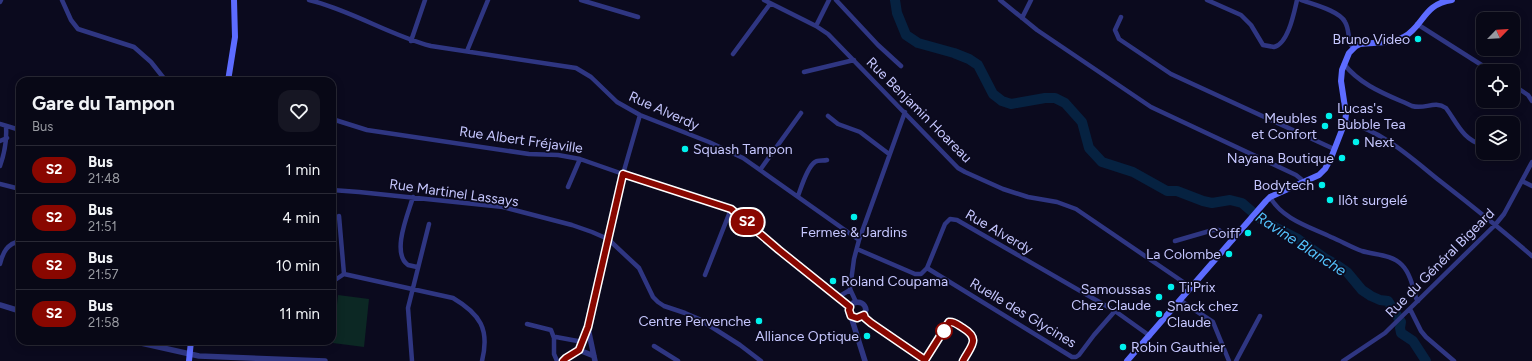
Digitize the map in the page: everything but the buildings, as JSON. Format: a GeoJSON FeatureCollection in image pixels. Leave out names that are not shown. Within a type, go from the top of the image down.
{"type":"FeatureCollection","features":[{"type":"Feature","properties":{"kind":"main road"},"geometry":{"type":"LineString","coordinates":[[229,77],[235,37],[234,0]]}},
{"type":"Feature","properties":{"kind":"main road"},"geometry":{"type":"LineString","coordinates":[[1127,361],[1268,199],[1319,176],[1325,169],[1345,122],[1346,114],[1341,76],[1344,64],[1353,48],[1360,44],[1398,39],[1411,32],[1433,7],[1441,2],[1452,0]]}},
{"type":"Feature","properties":{"kind":"main road"},"geometry":{"type":"LineString","coordinates":[[189,358],[191,345]]}},
{"type":"Feature","properties":{"kind":"street"},"geometry":{"type":"LineString","coordinates":[[62,0],[71,20],[78,29],[134,47],[151,62],[163,77]]}},
{"type":"Feature","properties":{"kind":"street","name":"Rue Alverdy"},"geometry":{"type":"LineString","coordinates":[[309,0],[336,8],[411,41],[431,46],[576,68],[591,77],[617,102],[640,115],[709,142],[743,158],[859,240]]}},
{"type":"Feature","properties":{"kind":"street"},"geometry":{"type":"LineString","coordinates":[[411,41],[425,0]]}},
{"type":"Feature","properties":{"kind":"street"},"geometry":{"type":"LineString","coordinates":[[467,51],[488,0]]}},
{"type":"Feature","properties":{"kind":"street"},"geometry":{"type":"LineString","coordinates":[[580,0],[638,17]]}},
{"type":"Feature","properties":{"kind":"street","name":"Rue Benjamin Hoareau"},"geometry":{"type":"LineString","coordinates":[[764,0],[816,26],[828,34],[958,168],[1003,189],[1028,197],[1057,202],[1076,209],[1192,288]]}},
{"type":"Feature","properties":{"kind":"street"},"geometry":{"type":"LineString","coordinates":[[816,26],[829,0]]}},
{"type":"Feature","properties":{"kind":"street"},"geometry":{"type":"LineString","coordinates":[[836,0],[878,45],[901,66]]}},
{"type":"Feature","properties":{"kind":"street"},"geometry":{"type":"LineString","coordinates":[[1000,0],[1037,30],[1151,108],[1296,175],[1302,179],[1303,183]]}},
{"type":"Feature","properties":{"kind":"street"},"geometry":{"type":"LineString","coordinates":[[1022,18],[1031,0]]}},
{"type":"Feature","properties":{"kind":"street"},"geometry":{"type":"LineString","coordinates":[[1208,0],[1240,16],[1251,25],[1263,45],[1274,47],[1280,45],[1288,31],[1297,0]]}},
{"type":"Feature","properties":{"kind":"street"},"geometry":{"type":"LineString","coordinates":[[1301,0],[1340,15],[1345,21],[1350,43],[1353,48]]}},
{"type":"Feature","properties":{"kind":"street"},"geometry":{"type":"LineString","coordinates":[[733,54],[770,4]]}},
{"type":"Feature","properties":{"kind":"street"},"geometry":{"type":"LineString","coordinates":[[1121,16],[1115,30],[1119,39],[1171,74],[1334,149]]}},
{"type":"Feature","properties":{"kind":"street"},"geometry":{"type":"LineString","coordinates":[[1417,24],[1480,64]]}},
{"type":"Feature","properties":{"kind":"street"},"geometry":{"type":"LineString","coordinates":[[804,72],[854,60]]}},
{"type":"Feature","properties":{"kind":"street"},"geometry":{"type":"LineString","coordinates":[[1344,64],[1356,78],[1412,106],[1420,108],[1433,104],[1441,105],[1446,108],[1465,136],[1476,143]]}},
{"type":"Feature","properties":{"kind":"street"},"geometry":{"type":"LineString","coordinates":[[1520,90],[1528,95],[1532,102]]}},
{"type":"Feature","properties":{"kind":"street"},"geometry":{"type":"LineString","coordinates":[[853,304],[849,291],[859,240],[905,112]]}},
{"type":"Feature","properties":{"kind":"street"},"geometry":{"type":"LineString","coordinates":[[760,170],[801,113]]}},
{"type":"Feature","properties":{"kind":"street"},"geometry":{"type":"LineString","coordinates":[[563,361],[579,350],[588,327],[623,174],[640,115]]}},
{"type":"Feature","properties":{"kind":"street"},"geometry":{"type":"LineString","coordinates":[[828,116],[838,124],[860,132],[889,154]]}},
{"type":"Feature","properties":{"kind":"street","name":"Rue Albert Fréjaville"},"geometry":{"type":"LineString","coordinates":[[336,120],[367,130],[529,154],[558,155],[580,159],[731,209],[838,297],[853,304]]}},
{"type":"Feature","properties":{"kind":"street"},"geometry":{"type":"LineString","coordinates":[[1345,122],[1354,124],[1387,138],[1495,224],[1532,256]]}},
{"type":"Feature","properties":{"kind":"street"},"geometry":{"type":"LineString","coordinates":[[0,124],[16,129]]}},
{"type":"Feature","properties":{"kind":"street"},"geometry":{"type":"LineString","coordinates":[[0,166],[6,151],[6,126]]}},
{"type":"Feature","properties":{"kind":"street"},"geometry":{"type":"LineString","coordinates":[[0,141],[7,138]]}},
{"type":"Feature","properties":{"kind":"street"},"geometry":{"type":"LineString","coordinates":[[568,187],[580,159]]}},
{"type":"Feature","properties":{"kind":"street"},"geometry":{"type":"LineString","coordinates":[[798,196],[808,169],[812,164],[816,161],[827,160]]}},
{"type":"Feature","properties":{"kind":"street","name":"Rue du Général Bigeard"},"geometry":{"type":"LineString","coordinates":[[1343,361],[1385,332],[1403,316],[1495,224],[1504,214],[1532,162]]}},
{"type":"Feature","properties":{"kind":"street"},"geometry":{"type":"LineString","coordinates":[[1522,181],[1532,186]]}},
{"type":"Feature","properties":{"kind":"street"},"geometry":{"type":"LineString","coordinates":[[0,184],[16,188]]}},
{"type":"Feature","properties":{"kind":"street","name":"Rue Martinel Lassays"},"geometry":{"type":"LineString","coordinates":[[336,190],[503,207],[572,225],[592,232],[608,239],[639,268],[658,302],[664,306],[699,319],[740,345],[761,361]]}},
{"type":"Feature","properties":{"kind":"street"},"geometry":{"type":"LineString","coordinates":[[413,197],[401,239],[401,256],[408,265],[417,267]]}},
{"type":"Feature","properties":{"kind":"street"},"geometry":{"type":"LineString","coordinates":[[1268,199],[1296,221],[1360,250],[1396,260],[1408,273],[1418,301]]}},
{"type":"Feature","properties":{"kind":"street"},"geometry":{"type":"LineString","coordinates":[[705,275],[731,209]]}},
{"type":"Feature","properties":{"kind":"street"},"geometry":{"type":"LineString","coordinates":[[339,216],[344,274]]}},
{"type":"Feature","properties":{"kind":"street","name":"Rue Alverdy"},"geometry":{"type":"LineString","coordinates":[[927,268],[945,224],[950,219],[957,220],[1115,311],[1150,336]]}},
{"type":"Feature","properties":{"kind":"street"},"geometry":{"type":"LineString","coordinates":[[412,361],[408,308],[411,289],[429,224]]}},
{"type":"Feature","properties":{"kind":"street"},"geometry":{"type":"LineString","coordinates":[[1175,241],[1213,230],[1219,230],[1233,240]]}},
{"type":"Feature","properties":{"kind":"street"},"geometry":{"type":"LineString","coordinates":[[0,264],[6,248],[13,242],[16,242]]}},
{"type":"Feature","properties":{"kind":"street"},"geometry":{"type":"LineString","coordinates":[[857,249],[918,274],[924,272],[927,268]]}},
{"type":"Feature","properties":{"kind":"street","name":"Ruelle des Glycines"},"geometry":{"type":"LineString","coordinates":[[927,268],[1072,357],[1079,355],[1115,311]]}},
{"type":"Feature","properties":{"kind":"street"},"geometry":{"type":"LineString","coordinates":[[336,279],[344,274],[453,298],[468,307],[479,320],[484,333],[485,349],[482,361]]}},
{"type":"Feature","properties":{"kind":"street"},"geometry":{"type":"LineString","coordinates":[[838,297],[849,291]]}},
{"type":"Feature","properties":{"kind":"street"},"geometry":{"type":"LineString","coordinates":[[1180,301],[1213,322],[1229,361]]}},
{"type":"Feature","properties":{"kind":"street"},"geometry":{"type":"LineString","coordinates":[[865,361],[854,327],[858,317],[866,310],[864,305],[860,302],[853,304],[849,310],[858,317],[865,318],[927,361]]}},
{"type":"Feature","properties":{"kind":"street"},"geometry":{"type":"LineString","coordinates":[[0,305],[16,310]]}},
{"type":"Feature","properties":{"kind":"street"},"geometry":{"type":"LineString","coordinates":[[1410,309],[1426,337],[1454,361]]}},
{"type":"Feature","properties":{"kind":"street"},"geometry":{"type":"LineString","coordinates":[[1236,361],[1260,316]]}},
{"type":"Feature","properties":{"kind":"street"},"geometry":{"type":"LineString","coordinates":[[527,324],[551,330],[554,338],[554,354],[557,361]]}},
{"type":"Feature","properties":{"kind":"street"},"geometry":{"type":"LineString","coordinates":[[588,327],[595,359]]}},
{"type":"Feature","properties":{"kind":"street"},"geometry":{"type":"LineString","coordinates":[[554,338],[556,337],[582,342]]}},
{"type":"Feature","properties":{"kind":"street"},"geometry":{"type":"LineString","coordinates":[[145,345],[189,358],[325,361]]}},
{"type":"Feature","properties":{"kind":"street"},"geometry":{"type":"LineString","coordinates":[[654,346],[678,361]]}},
{"type":"Feature","properties":{"kind":"street"},"geometry":{"type":"LineString","coordinates":[[579,350],[595,359]]}},
{"type":"Feature","properties":{"kind":"green space"},"geometry":{"type":"Polygon","coordinates":[[[338,295],[369,299],[364,347],[336,343],[336,314],[338,295]]]}},
{"type":"Feature","properties":{"kind":"waterway","name":"Ravine Blanche"},"geometry":{"type":"LineString","coordinates":[[895,0],[897,13],[906,35],[918,43],[954,53],[969,59],[978,65],[993,94],[1002,101],[1011,104],[1045,98],[1055,98],[1065,103],[1082,122],[1089,148],[1102,162],[1133,172],[1167,191],[1177,191],[1212,203],[1230,200],[1242,203],[1263,221],[1298,239],[1337,265],[1347,272],[1362,290],[1380,300],[1388,301],[1401,322],[1401,333],[1413,341],[1426,361]]}},
{"type":"Feature","properties":{"kind":"bus line","name":"S2"},"geometry":{"type":"LineString","coordinates":[[563,361],[579,350],[588,327],[623,174],[724,206],[738,213],[779,250],[850,307],[849,310],[851,316],[854,318],[860,318],[864,315],[865,318],[871,323],[925,360],[949,322],[954,322],[971,333],[974,338],[973,343],[963,361]]}},
{"type":"Feature","properties":{"kind":"place","name":"Bruno Video"},"geometry":{"type":"Point","coordinates":[1418,39]}},
{"type":"Feature","properties":{"kind":"place","name":"Lucas's Bubble Tea"},"geometry":{"type":"Point","coordinates":[1329,116]}},
{"type":"Feature","properties":{"kind":"place","name":"Meubles et Confort"},"geometry":{"type":"Point","coordinates":[1325,126]}},
{"type":"Feature","properties":{"kind":"place","name":"Next"},"geometry":{"type":"Point","coordinates":[1356,142]}},
{"type":"Feature","properties":{"kind":"place","name":"Squash Tampon"},"geometry":{"type":"Point","coordinates":[685,149]}},
{"type":"Feature","properties":{"kind":"place","name":"Nayana Boutique"},"geometry":{"type":"Point","coordinates":[1342,158]}},
{"type":"Feature","properties":{"kind":"place","name":"Bodytech"},"geometry":{"type":"Point","coordinates":[1322,185]}},
{"type":"Feature","properties":{"kind":"place","name":"Ilôt surgelé"},"geometry":{"type":"Point","coordinates":[1330,200]}},
{"type":"Feature","properties":{"kind":"place","name":"Fermes & Jardins"},"geometry":{"type":"Point","coordinates":[854,217]}},
{"type":"Feature","properties":{"kind":"place","name":"Coiff"},"geometry":{"type":"Point","coordinates":[1248,233]}},
{"type":"Feature","properties":{"kind":"place","name":"La Colombe"},"geometry":{"type":"Point","coordinates":[1229,254]}},
{"type":"Feature","properties":{"kind":"place","name":"Roland Coupama"},"geometry":{"type":"Point","coordinates":[833,281]}},
{"type":"Feature","properties":{"kind":"place","name":"Ti'Prix"},"geometry":{"type":"Point","coordinates":[1171,287]}},
{"type":"Feature","properties":{"kind":"place","name":"Samoussas Chez Claude"},"geometry":{"type":"Point","coordinates":[1159,297]}},
{"type":"Feature","properties":{"kind":"place","name":"Snack chez Claude"},"geometry":{"type":"Point","coordinates":[1159,314]}},
{"type":"Feature","properties":{"kind":"place","name":"Centre Pervenche"},"geometry":{"type":"Point","coordinates":[759,321]}},
{"type":"Feature","properties":{"kind":"place","name":"Alliance Optique"},"geometry":{"type":"Point","coordinates":[867,336]}},
{"type":"Feature","properties":{"kind":"place","name":"Robin Gauthier"},"geometry":{"type":"Point","coordinates":[1123,347]}}]}
